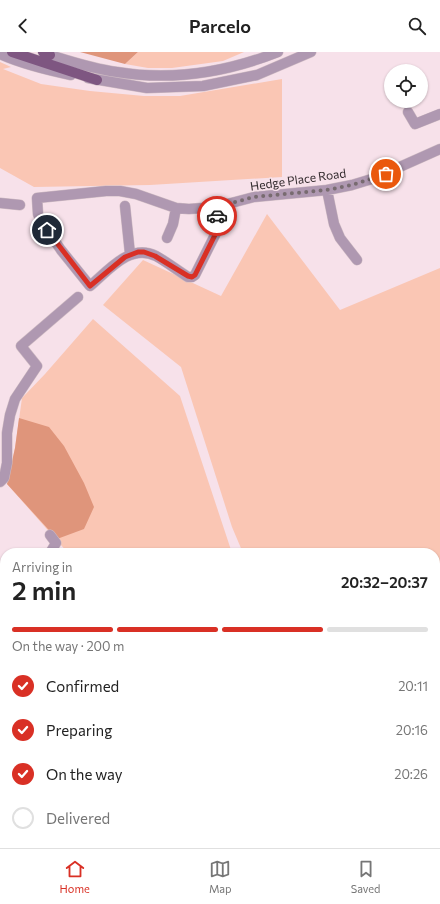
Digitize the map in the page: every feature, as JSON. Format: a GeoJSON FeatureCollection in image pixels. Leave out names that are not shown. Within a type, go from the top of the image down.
{"type":"FeatureCollection","features":[{"type":"Feature","properties":{"kind":"main road"},"geometry":{"type":"LineString","coordinates":[[12,52],[97,80]]}},
{"type":"Feature","properties":{"kind":"street"},"geometry":{"type":"LineString","coordinates":[[46,53],[82,65],[118,73],[163,76],[205,73],[278,52]]}},
{"type":"Feature","properties":{"kind":"street"},"geometry":{"type":"LineString","coordinates":[[257,75],[311,52]]}},
{"type":"Feature","properties":{"kind":"street"},"geometry":{"type":"LineString","coordinates":[[0,54],[54,72],[147,88],[203,86],[257,75],[321,52]]}},
{"type":"Feature","properties":{"kind":"street"},"geometry":{"type":"LineString","coordinates":[[408,112],[415,124],[440,114]]}},
{"type":"Feature","properties":{"kind":"street","name":"Hedge Place Road"},"geometry":{"type":"LineString","coordinates":[[130,254],[90,286],[41,221],[38,214],[37,198],[120,191],[136,194],[176,208],[189,210],[216,207],[254,197],[327,190],[352,185],[375,178],[440,149]]}},
{"type":"Feature","properties":{"kind":"street"},"geometry":{"type":"LineString","coordinates":[[327,190],[334,224],[340,238],[357,260]]}},
{"type":"Feature","properties":{"kind":"street"},"geometry":{"type":"LineString","coordinates":[[0,203],[20,205]]}},
{"type":"Feature","properties":{"kind":"street"},"geometry":{"type":"LineString","coordinates":[[125,206],[130,254],[144,252],[155,256],[192,277],[195,275],[216,233],[216,207]]}},
{"type":"Feature","properties":{"kind":"street"},"geometry":{"type":"LineString","coordinates":[[167,238],[173,224],[176,208]]}},
{"type":"Feature","properties":{"kind":"street"},"geometry":{"type":"LineString","coordinates":[[0,482],[4,478],[7,463],[7,433],[15,400],[37,366],[21,346],[78,297]]}},
{"type":"Feature","properties":{"kind":"street"},"geometry":{"type":"LineString","coordinates":[[50,535],[56,543],[53,548]]}},
{"type":"Feature","properties":{"kind":"shaded area"},"geometry":{"type":"Polygon","coordinates":[[[80,52],[138,52],[125,64],[80,52]]]}},
{"type":"Feature","properties":{"kind":"shaded area"},"geometry":{"type":"Polygon","coordinates":[[[138,52],[244,52],[223,61],[172,68],[148,68],[125,64],[138,52]]]}},
{"type":"Feature","properties":{"kind":"shaded area"},"geometry":{"type":"Polygon","coordinates":[[[0,62],[11,67],[3,69],[41,84],[90,91],[144,96],[180,96],[282,79],[282,177],[150,185],[34,187],[0,168],[0,62]]]}},
{"type":"Feature","properties":{"kind":"shaded area"},"geometry":{"type":"Polygon","coordinates":[[[267,214],[340,310],[440,268],[440,548],[241,548],[232,527],[181,367],[103,305],[143,260],[221,296],[267,214]]]}},
{"type":"Feature","properties":{"kind":"shaded area"},"geometry":{"type":"Polygon","coordinates":[[[93,319],[180,396],[230,548],[64,548],[7,484],[15,448],[22,398],[93,319]]]}},
{"type":"Feature","properties":{"kind":"shaded area"},"geometry":{"type":"Polygon","coordinates":[[[19,418],[49,427],[64,446],[84,483],[94,507],[84,529],[57,539],[7,484],[15,448],[19,418]]]}},
{"type":"Feature","properties":{"kind":"way so far"},"geometry":{"type":"LineString","coordinates":[[217,216],[216,207],[254,197],[327,190],[352,185],[386,174]]}},
{"type":"Feature","properties":{"kind":"route"},"geometry":{"type":"LineString","coordinates":[[47,230],[90,286],[125,257],[138,252],[144,252],[155,256],[192,277],[195,275],[216,233],[217,216]]}}]}
